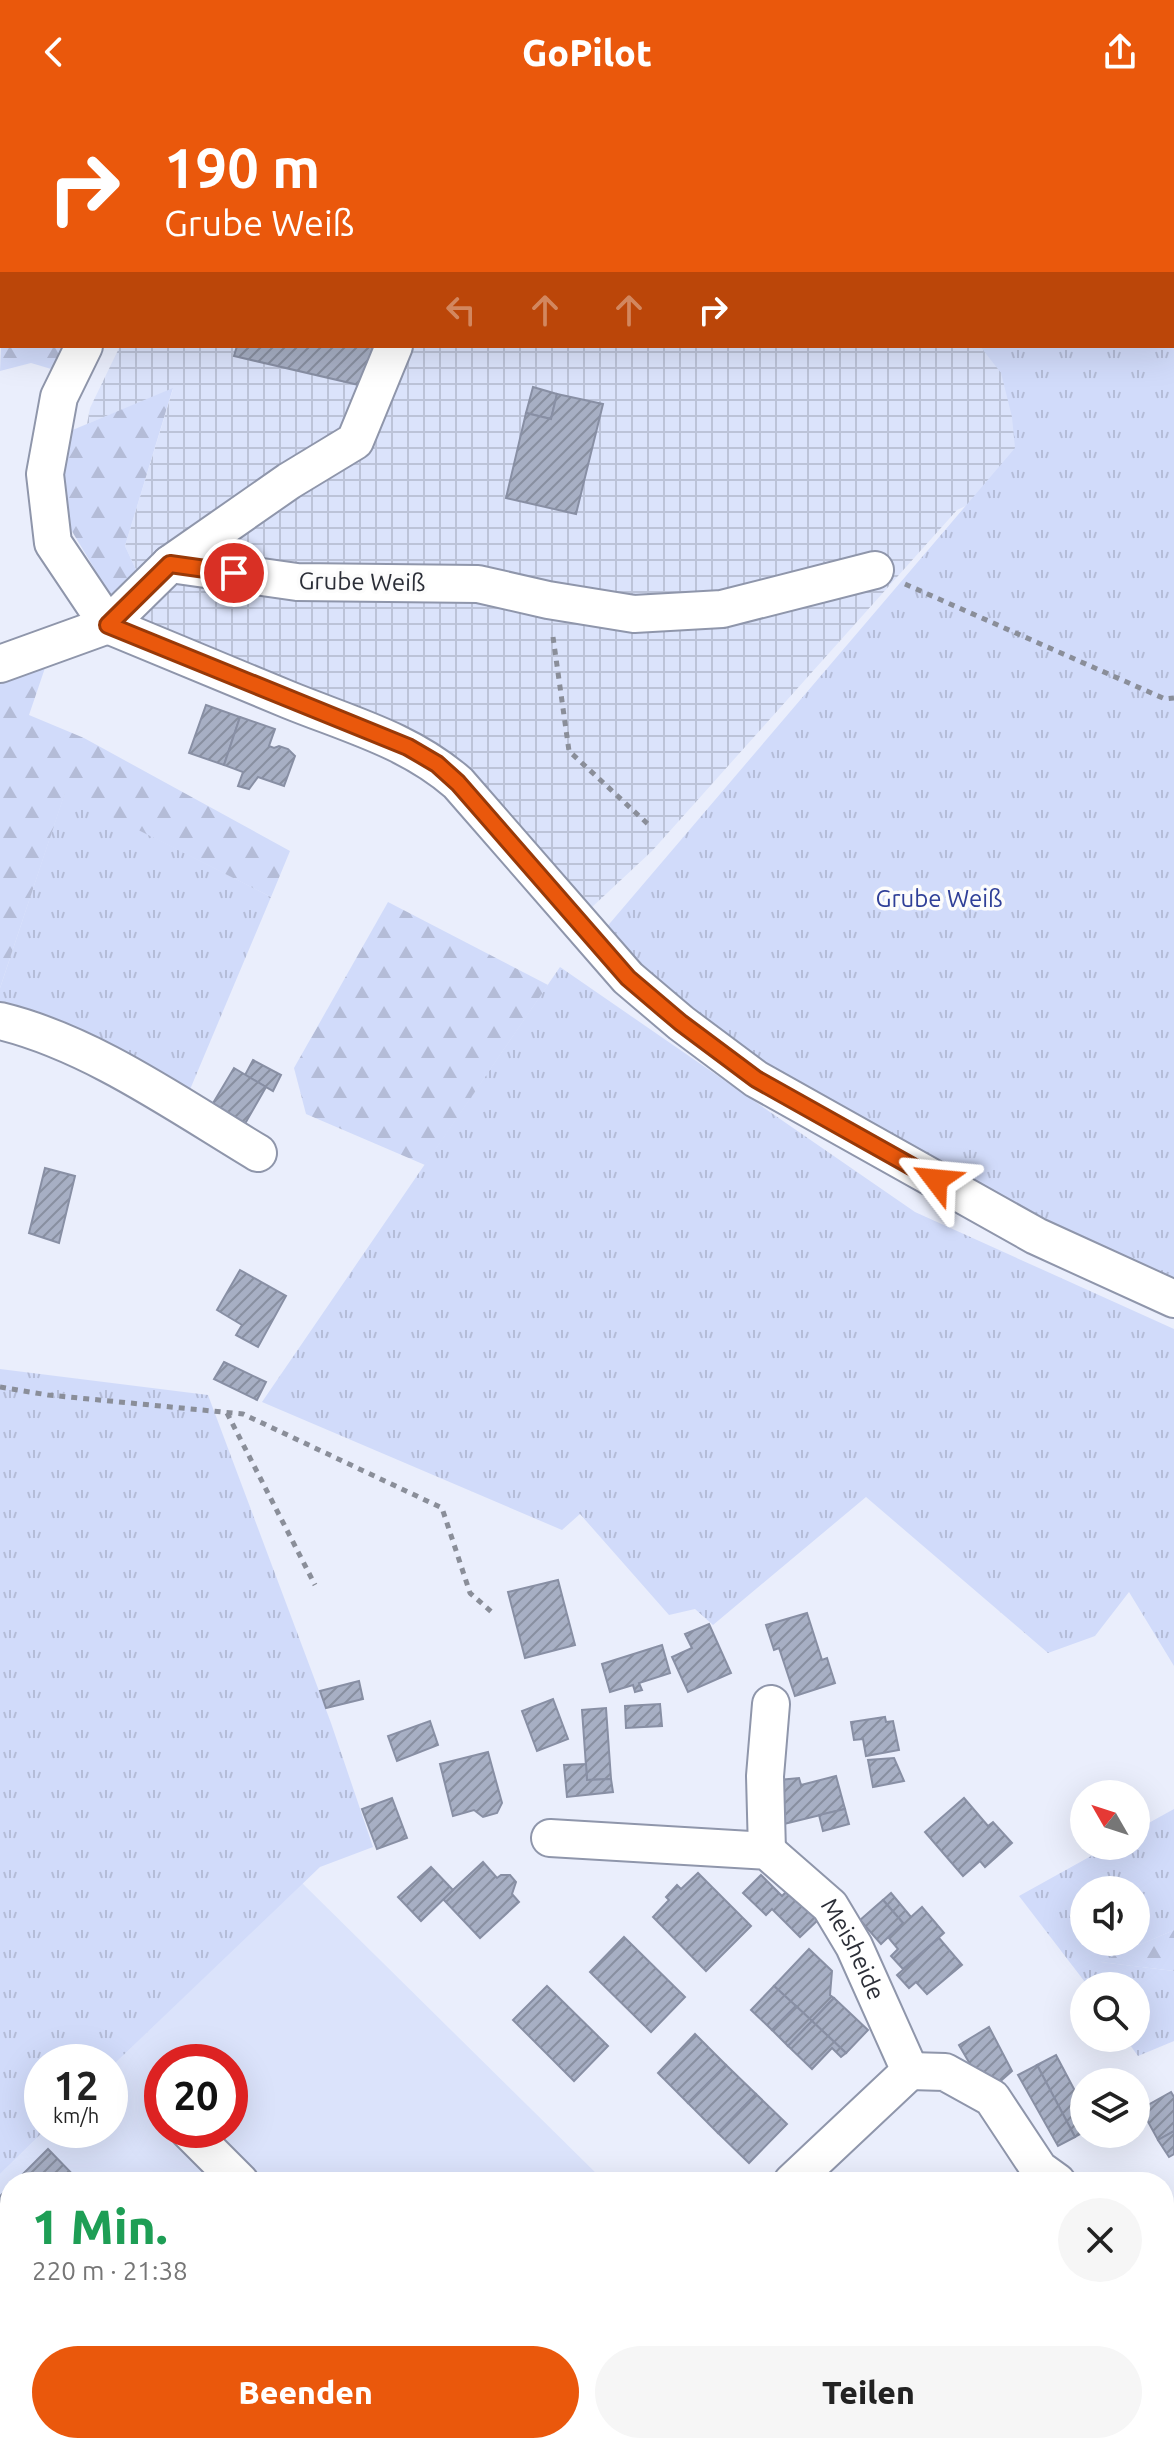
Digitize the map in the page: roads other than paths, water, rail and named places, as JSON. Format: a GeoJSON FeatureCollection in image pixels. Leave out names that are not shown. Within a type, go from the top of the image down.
{"type":"FeatureCollection","features":[{"type":"Feature","properties":{"kind":"street"},"geometry":{"type":"LineString","coordinates":[[83,348],[59,397],[45,474],[53,543],[108,625],[408,747],[437,764],[458,783],[628,978],[681,1023],[756,1079],[1036,1236],[1174,1299]]}},
{"type":"Feature","properties":{"kind":"street"},"geometry":{"type":"LineString","coordinates":[[0,664],[108,625],[170,564],[289,481],[355,441],[393,348]]}},
{"type":"Feature","properties":{"kind":"street","name":"Grube Weiß"},"geometry":{"type":"LineString","coordinates":[[170,564],[297,582],[478,584],[548,600],[634,614],[722,609],[875,570]]}},
{"type":"Feature","properties":{"kind":"street"},"geometry":{"type":"LineString","coordinates":[[0,1021],[55,1039],[117,1070],[258,1153]]}},
{"type":"Feature","properties":{"kind":"street"},"geometry":{"type":"LineString","coordinates":[[550,1838],[767,1851],[765,1776],[771,1704]]}},
{"type":"Feature","properties":{"kind":"street","name":"Meisheide"},"geometry":{"type":"LineString","coordinates":[[767,1851],[830,1906],[854,1946],[910,2071]]}},
{"type":"Feature","properties":{"kind":"street"},"geometry":{"type":"LineString","coordinates":[[803,2172],[910,2071],[945,2072],[992,2098],[1043,2172]]}},
{"type":"Feature","properties":{"kind":"street"},"geometry":{"type":"LineString","coordinates":[[206,2148],[230,2172]]}}]}
